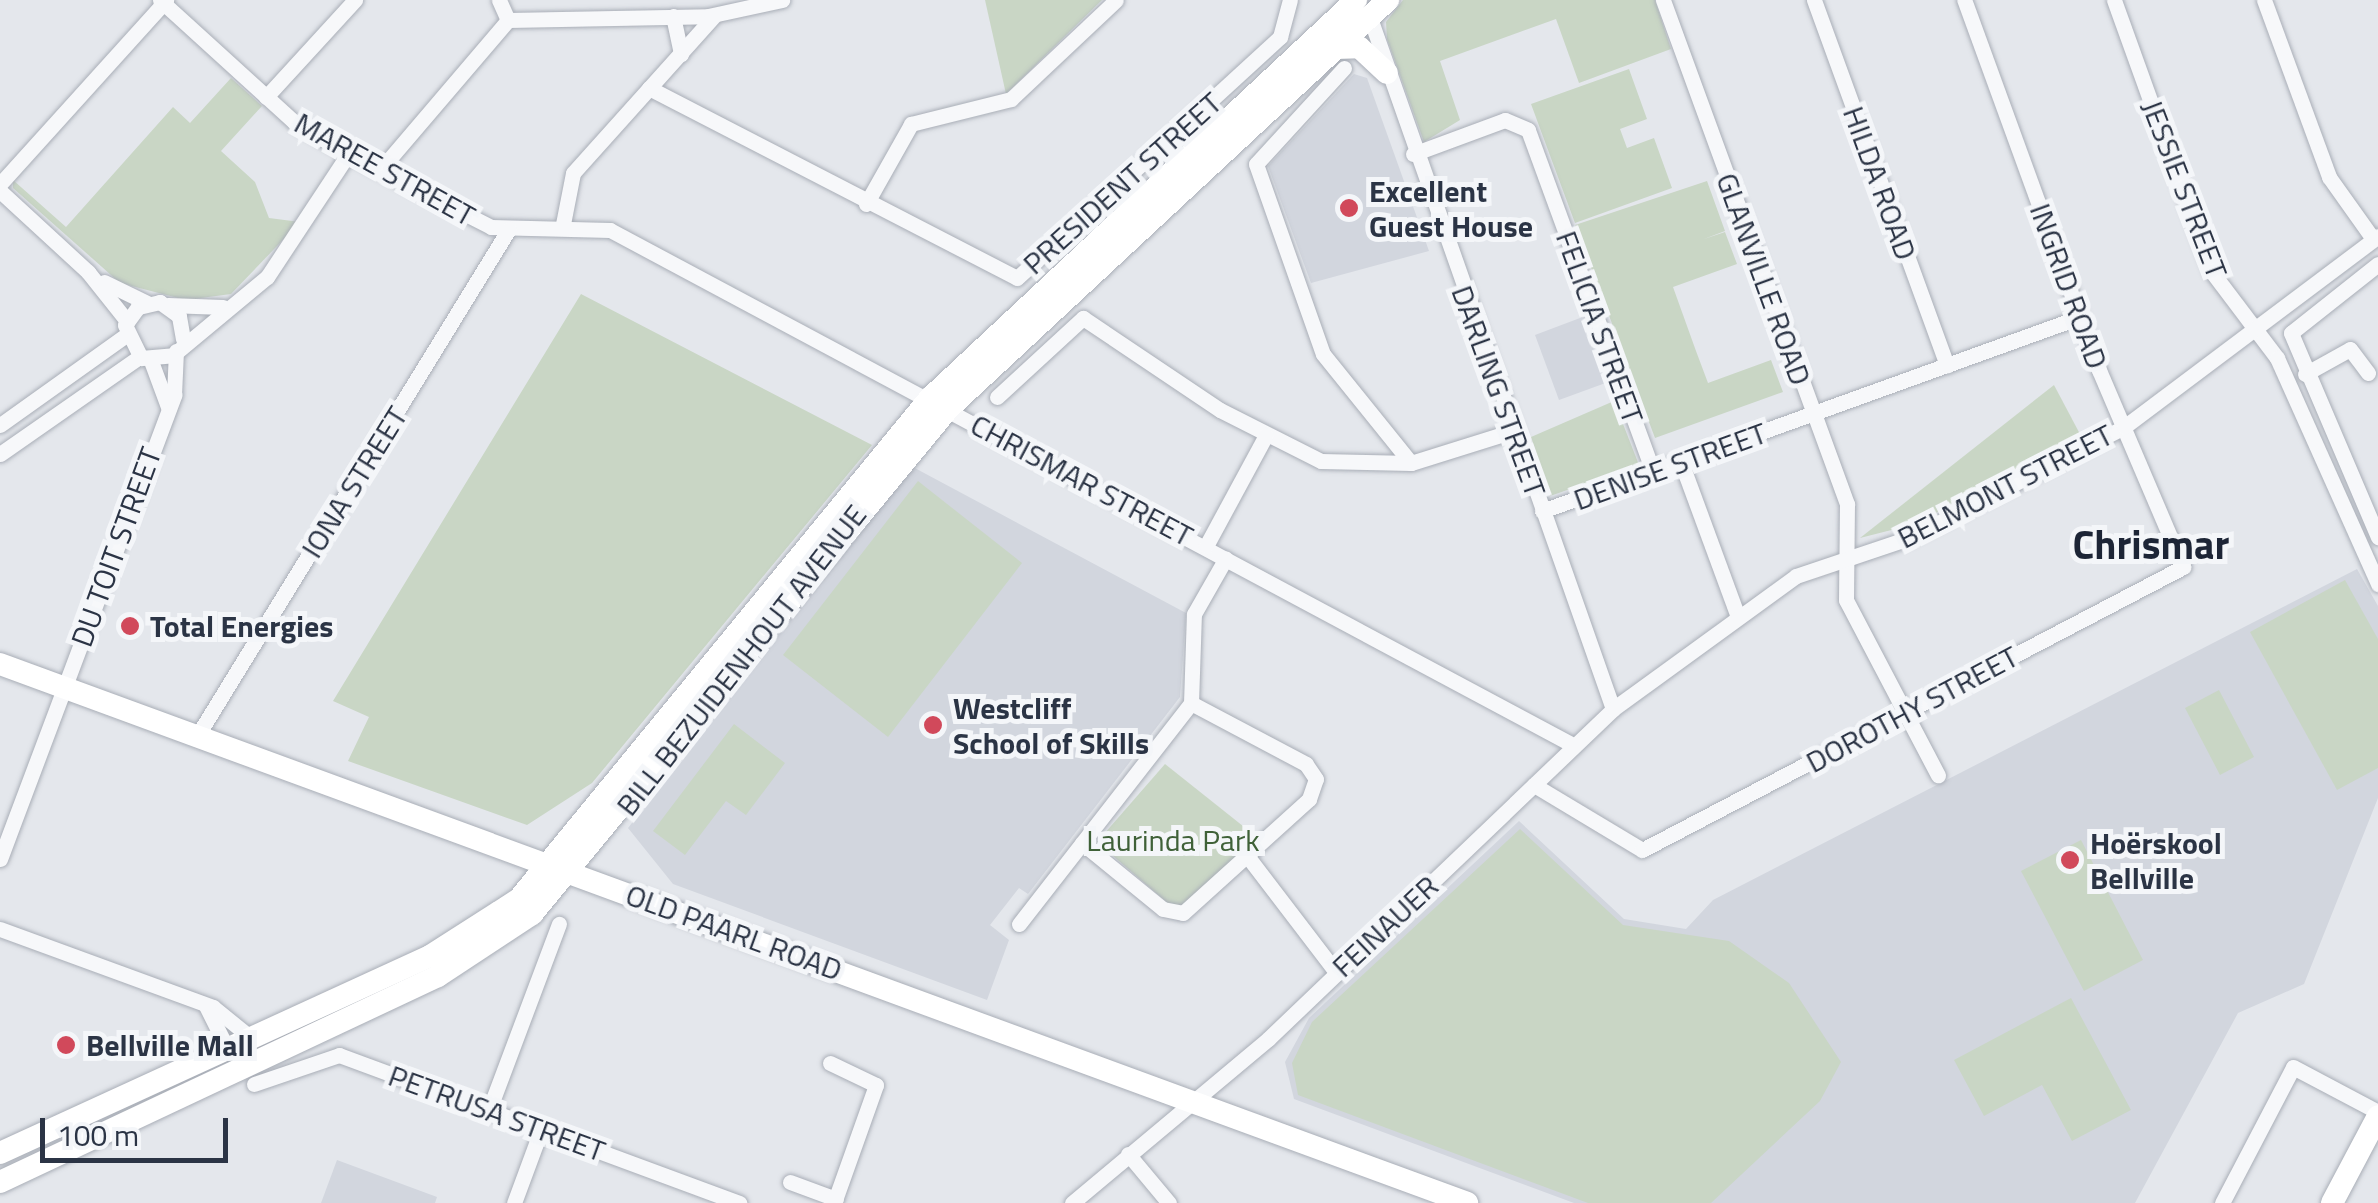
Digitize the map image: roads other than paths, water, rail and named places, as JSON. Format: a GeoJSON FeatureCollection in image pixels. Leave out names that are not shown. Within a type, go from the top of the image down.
{"type":"FeatureCollection","features":[{"type":"Feature","properties":{"kind":"main road","name":"BILL BEZUIDENHOUT AVENUE"},"geometry":{"type":"LineString","coordinates":[[0,1182],[466,961],[564,868],[793,556],[939,403],[1363,5],[1388,0]]}},
{"type":"Feature","properties":{"kind":"main road","name":"BILL BEZUIDENHOUT AVENUE"},"geometry":{"type":"LineString","coordinates":[[939,403],[1340,58],[1363,5]]}},
{"type":"Feature","properties":{"kind":"main road"},"geometry":{"type":"LineString","coordinates":[[1340,58],[1366,50],[1387,73]]}},
{"type":"Feature","properties":{"kind":"main road","name":"OLD PAARL ROAD"},"geometry":{"type":"LineString","coordinates":[[0,664],[564,868],[1466,1203]]}},
{"type":"Feature","properties":{"kind":"main road","name":"BILL BEZUIDENHOUT AVENUE"},"geometry":{"type":"LineString","coordinates":[[0,1153],[456,942],[564,868]]}},
{"type":"Feature","properties":{"kind":"main road"},"geometry":{"type":"LineString","coordinates":[[226,1048],[243,1056],[295,1042]]}},
{"type":"Feature","properties":{"kind":"main road"},"geometry":{"type":"LineString","coordinates":[[2332,1203],[2378,1114]]}},
{"type":"Feature","properties":{"kind":"street"},"geometry":{"type":"LineString","coordinates":[[266,97],[355,0]]}},
{"type":"Feature","properties":{"kind":"street"},"geometry":{"type":"LineString","coordinates":[[498,0],[508,20]]}},
{"type":"Feature","properties":{"kind":"street"},"geometry":{"type":"LineString","coordinates":[[380,170],[508,20],[643,8],[673,16],[715,15],[782,0]]}},
{"type":"Feature","properties":{"kind":"street"},"geometry":{"type":"LineString","coordinates":[[866,204],[911,124],[1011,99],[1116,0]]}},
{"type":"Feature","properties":{"kind":"street","name":"PRESIDENT STREET"},"geometry":{"type":"LineString","coordinates":[[649,88],[1008,278],[1026,276],[1280,38],[1290,0]]}},
{"type":"Feature","properties":{"kind":"street","name":"GLANVILLE ROAD"},"geometry":{"type":"LineString","coordinates":[[1663,0],[1847,504],[1846,600],[1938,775]]}},
{"type":"Feature","properties":{"kind":"street","name":"HILDA ROAD"},"geometry":{"type":"LineString","coordinates":[[1814,0],[1947,366]]}},
{"type":"Feature","properties":{"kind":"street","name":"INGRID ROAD"},"geometry":{"type":"LineString","coordinates":[[1964,0],[2080,318],[2183,568]]}},
{"type":"Feature","properties":{"kind":"street","name":"JESSIE STREET"},"geometry":{"type":"LineString","coordinates":[[2114,0],[2212,272],[2256,326],[2378,584]]}},
{"type":"Feature","properties":{"kind":"street"},"geometry":{"type":"LineString","coordinates":[[2264,0],[2329,177],[2376,238]]}},
{"type":"Feature","properties":{"kind":"street"},"geometry":{"type":"LineString","coordinates":[[163,1],[0,187],[88,272],[147,303],[231,305]]}},
{"type":"Feature","properties":{"kind":"street","name":"MAREE STREET"},"geometry":{"type":"LineString","coordinates":[[163,1],[266,97],[348,154],[509,230],[592,224]]}},
{"type":"Feature","properties":{"kind":"street","name":"DARLING STREET"},"geometry":{"type":"LineString","coordinates":[[1363,5],[1413,154],[1614,708]]}},
{"type":"Feature","properties":{"kind":"street"},"geometry":{"type":"LineString","coordinates":[[563,224],[570,178],[715,15]]}},
{"type":"Feature","properties":{"kind":"street"},"geometry":{"type":"LineString","coordinates":[[673,16],[681,54]]}},
{"type":"Feature","properties":{"kind":"street"},"geometry":{"type":"LineString","coordinates":[[1340,58],[1256,164],[1323,354],[1411,464]]}},
{"type":"Feature","properties":{"kind":"street","name":"FELICIA STREET"},"geometry":{"type":"LineString","coordinates":[[1413,154],[1506,120],[1528,130],[1653,472]]}},
{"type":"Feature","properties":{"kind":"street"},"geometry":{"type":"LineString","coordinates":[[0,454],[145,359],[180,346],[274,270],[348,154]]}},
{"type":"Feature","properties":{"kind":"street","name":"CHRISMAR STREET"},"geometry":{"type":"LineString","coordinates":[[592,224],[939,403],[1568,743]]}},
{"type":"Feature","properties":{"kind":"street","name":"IONA STREET"},"geometry":{"type":"LineString","coordinates":[[199,734],[509,230]]}},
{"type":"Feature","properties":{"kind":"street","name":"BELMONT STREET"},"geometry":{"type":"LineString","coordinates":[[1568,743],[1796,576],[1909,538],[2124,427],[2376,238]]}},
{"type":"Feature","properties":{"kind":"street"},"geometry":{"type":"LineString","coordinates":[[2376,526],[2306,374],[2294,327],[2378,264]]}},
{"type":"Feature","properties":{"kind":"street","name":"DU TOIT STREET"},"geometry":{"type":"LineString","coordinates":[[88,272],[145,359],[168,407]]}},
{"type":"Feature","properties":{"kind":"street"},"geometry":{"type":"LineString","coordinates":[[0,425],[126,329],[147,303]]}},
{"type":"Feature","properties":{"kind":"street"},"geometry":{"type":"LineString","coordinates":[[168,305],[180,346]]}},
{"type":"Feature","properties":{"kind":"street"},"geometry":{"type":"LineString","coordinates":[[997,397],[1088,318],[1266,436],[1321,461],[1411,464],[1513,430]]}},
{"type":"Feature","properties":{"kind":"street","name":"DENISE STREET"},"geometry":{"type":"LineString","coordinates":[[1542,512],[2080,318]]}},
{"type":"Feature","properties":{"kind":"street","name":"DU TOIT STREET"},"geometry":{"type":"LineString","coordinates":[[0,859],[168,407],[180,346]]}},
{"type":"Feature","properties":{"kind":"street"},"geometry":{"type":"LineString","coordinates":[[2306,374],[2350,349],[2368,373]]}},
{"type":"Feature","properties":{"kind":"street"},"geometry":{"type":"LineString","coordinates":[[1206,546],[1266,436]]}},
{"type":"Feature","properties":{"kind":"street"},"geometry":{"type":"LineString","coordinates":[[1681,462],[1738,617]]}},
{"type":"Feature","properties":{"kind":"street"},"geometry":{"type":"LineString","coordinates":[[1020,924],[1191,703],[1192,624],[1226,558]]}},
{"type":"Feature","properties":{"kind":"street","name":"DOROTHY STREET"},"geometry":{"type":"LineString","coordinates":[[1534,785],[1642,850],[2183,568]]}},
{"type":"Feature","properties":{"kind":"street"},"geometry":{"type":"LineString","coordinates":[[1082,843],[1178,914],[1248,857],[1310,799],[1314,773],[1191,703]]}},
{"type":"Feature","properties":{"kind":"street","name":"FEINAUER"},"geometry":{"type":"LineString","coordinates":[[1072,1203],[1336,972],[1534,785],[1568,743]]}},
{"type":"Feature","properties":{"kind":"street"},"geometry":{"type":"LineString","coordinates":[[1248,857],[1336,972]]}},
{"type":"Feature","properties":{"kind":"street"},"geometry":{"type":"LineString","coordinates":[[489,1110],[559,924]]}},
{"type":"Feature","properties":{"kind":"street"},"geometry":{"type":"LineString","coordinates":[[0,929],[206,1006],[250,1037]]}},
{"type":"Feature","properties":{"kind":"street"},"geometry":{"type":"LineString","coordinates":[[206,1006],[226,1048]]}},
{"type":"Feature","properties":{"kind":"street","name":"PETRUSA STREET"},"geometry":{"type":"LineString","coordinates":[[254,1084],[334,1055],[740,1203]]}},
{"type":"Feature","properties":{"kind":"street"},"geometry":{"type":"LineString","coordinates":[[790,1182],[835,1201],[876,1085],[830,1063]]}},
{"type":"Feature","properties":{"kind":"street"},"geometry":{"type":"LineString","coordinates":[[2222,1203],[2293,1067],[2378,1114]]}},
{"type":"Feature","properties":{"kind":"street"},"geometry":{"type":"LineString","coordinates":[[514,1203],[541,1130]]}},
{"type":"Feature","properties":{"kind":"street"},"geometry":{"type":"LineString","coordinates":[[1128,1154],[1169,1203]]}},
{"type":"Feature","properties":{"kind":"place","name":"Excellent Guest House"},"geometry":{"type":"Point","coordinates":[1349,208]}},
{"type":"Feature","properties":{"kind":"place","name":"Total Energies"},"geometry":{"type":"Point","coordinates":[130,626]}},
{"type":"Feature","properties":{"kind":"place","name":"Westcliff School of Skills"},"geometry":{"type":"Point","coordinates":[933,725]}},
{"type":"Feature","properties":{"kind":"place","name":"Hoërskool Bellville"},"geometry":{"type":"Point","coordinates":[2070,860]}},
{"type":"Feature","properties":{"kind":"place","name":"Bellville Mall"},"geometry":{"type":"Point","coordinates":[66,1045]}},
{"type":"Feature","properties":{"kind":"district","name":"Chrismar"},"geometry":{"type":"Point","coordinates":[2151,545]}},
{"type":"Feature","properties":{"kind":"park label","name":"Laurinda Park"},"geometry":{"type":"Point","coordinates":[1173,840]}}]}
